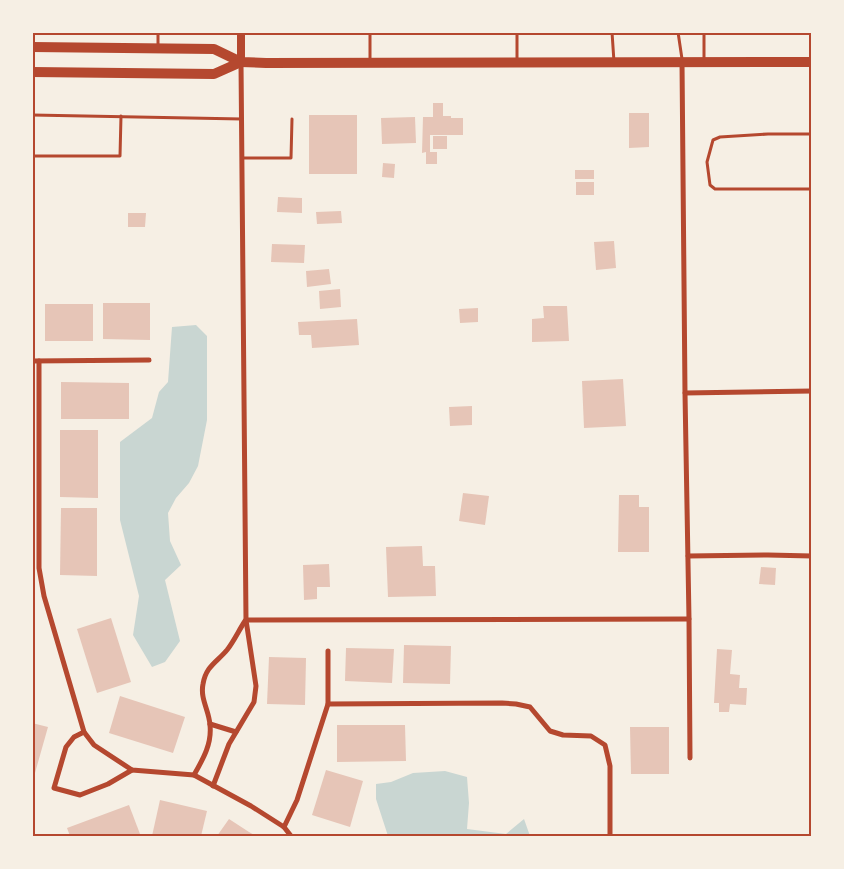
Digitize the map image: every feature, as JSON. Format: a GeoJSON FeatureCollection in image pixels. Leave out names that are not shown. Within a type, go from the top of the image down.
{"type":"FeatureCollection","features":[{"type":"Feature","properties":{"kind":"main road"},"geometry":{"type":"LineString","coordinates":[[32,47],[214,49],[241,62]]}},
{"type":"Feature","properties":{"kind":"main road"},"geometry":{"type":"LineString","coordinates":[[32,72],[214,74],[241,62],[812,62]]}},
{"type":"Feature","properties":{"kind":"street"},"geometry":{"type":"LineString","coordinates":[[214,786],[229,744],[254,702],[256,686],[246,620],[241,32]]}},
{"type":"Feature","properties":{"kind":"street"},"geometry":{"type":"LineString","coordinates":[[682,62],[690,758]]}},
{"type":"Feature","properties":{"kind":"street"},"geometry":{"type":"LineString","coordinates":[[32,361],[149,360]]}},
{"type":"Feature","properties":{"kind":"street"},"geometry":{"type":"LineString","coordinates":[[39,361],[36,490],[39,568],[44,596],[84,732],[94,745],[132,770],[194,775],[284,826],[291,836]]}},
{"type":"Feature","properties":{"kind":"street"},"geometry":{"type":"LineString","coordinates":[[685,393],[812,391]]}},
{"type":"Feature","properties":{"kind":"street"},"geometry":{"type":"LineString","coordinates":[[688,556],[812,556]]}},
{"type":"Feature","properties":{"kind":"street"},"geometry":{"type":"LineString","coordinates":[[246,620],[689,620]]}},
{"type":"Feature","properties":{"kind":"street"},"geometry":{"type":"LineString","coordinates":[[194,775],[208,750],[210,739],[210,724],[202,693],[206,673],[226,651],[246,620]]}},
{"type":"Feature","properties":{"kind":"street"},"geometry":{"type":"LineString","coordinates":[[284,826],[297,800],[328,704],[328,651]]}},
{"type":"Feature","properties":{"kind":"street"},"geometry":{"type":"LineString","coordinates":[[328,704],[516,704],[530,707],[550,731],[563,735],[591,736],[605,745],[610,766],[610,836]]}},
{"type":"Feature","properties":{"kind":"street"},"geometry":{"type":"LineString","coordinates":[[210,724],[236,732]]}},
{"type":"Feature","properties":{"kind":"street"},"geometry":{"type":"LineString","coordinates":[[84,732],[74,737],[66,746],[54,788],[80,795],[108,784],[132,770]]}},
{"type":"Feature","properties":{"kind":"lane"},"geometry":{"type":"LineString","coordinates":[[158,32],[158,48]]}},
{"type":"Feature","properties":{"kind":"lane"},"geometry":{"type":"LineString","coordinates":[[370,32],[370,62]]}},
{"type":"Feature","properties":{"kind":"lane"},"geometry":{"type":"LineString","coordinates":[[517,32],[517,62]]}},
{"type":"Feature","properties":{"kind":"lane"},"geometry":{"type":"LineString","coordinates":[[612,32],[614,62]]}},
{"type":"Feature","properties":{"kind":"lane"},"geometry":{"type":"LineString","coordinates":[[678,32],[682,62]]}},
{"type":"Feature","properties":{"kind":"lane"},"geometry":{"type":"LineString","coordinates":[[704,32],[704,62]]}},
{"type":"Feature","properties":{"kind":"lane"},"geometry":{"type":"LineString","coordinates":[[32,115],[242,119]]}},
{"type":"Feature","properties":{"kind":"lane"},"geometry":{"type":"LineString","coordinates":[[32,156],[120,156],[121,116]]}},
{"type":"Feature","properties":{"kind":"lane"},"geometry":{"type":"LineString","coordinates":[[242,158],[291,158],[292,120]]}},
{"type":"Feature","properties":{"kind":"lane"},"geometry":{"type":"LineString","coordinates":[[812,134],[720,137],[714,140],[707,162],[710,184],[716,189],[812,189]]}},
{"type":"Feature","properties":{"kind":"shaded area"},"geometry":{"type":"Polygon","coordinates":[[[196,325],[207,336],[207,420],[198,466],[189,483],[176,498],[168,513],[170,541],[181,565],[165,580],[180,641],[165,662],[152,667],[133,635],[139,596],[120,520],[120,442],[152,418],[159,392],[168,382],[172,327],[196,325]]]}},
{"type":"Feature","properties":{"kind":"shaded area"},"geometry":{"type":"Polygon","coordinates":[[[445,771],[467,777],[469,803],[467,829],[506,834],[524,819],[530,836],[388,836],[376,799],[376,784],[391,782],[413,773],[445,771]]]}},
{"type":"Feature","properties":{"kind":"building"},"geometry":{"type":"Polygon","coordinates":[[[433,103],[443,103],[443,116],[463,118],[463,135],[430,135],[430,152],[437,152],[437,164],[426,164],[426,152],[422,153],[423,117],[433,117],[433,103]]]}},
{"type":"Feature","properties":{"kind":"building"},"geometry":{"type":"Polygon","coordinates":[[[629,113],[649,113],[649,147],[629,148],[629,113]]]}},
{"type":"Feature","properties":{"kind":"building"},"geometry":{"type":"Polygon","coordinates":[[[309,115],[357,115],[357,174],[309,174],[309,115]]]}},
{"type":"Feature","properties":{"kind":"building"},"geometry":{"type":"Polygon","coordinates":[[[415,117],[416,143],[382,144],[381,118],[415,117]]]}},
{"type":"Feature","properties":{"kind":"building"},"geometry":{"type":"Polygon","coordinates":[[[433,136],[447,136],[447,149],[433,149],[433,136]]]}},
{"type":"Feature","properties":{"kind":"building"},"geometry":{"type":"Polygon","coordinates":[[[383,163],[395,164],[394,178],[382,177],[383,163]]]}},
{"type":"Feature","properties":{"kind":"building"},"geometry":{"type":"Polygon","coordinates":[[[575,170],[594,170],[594,179],[575,179],[575,170]]]}},
{"type":"Feature","properties":{"kind":"building"},"geometry":{"type":"Polygon","coordinates":[[[576,182],[594,182],[594,195],[576,195],[576,182]]]}},
{"type":"Feature","properties":{"kind":"building"},"geometry":{"type":"Polygon","coordinates":[[[278,197],[302,198],[302,213],[277,212],[278,197]]]}},
{"type":"Feature","properties":{"kind":"building"},"geometry":{"type":"Polygon","coordinates":[[[341,211],[342,223],[317,224],[316,212],[341,211]]]}},
{"type":"Feature","properties":{"kind":"building"},"geometry":{"type":"Polygon","coordinates":[[[128,213],[146,213],[145,227],[128,227],[128,213]]]}},
{"type":"Feature","properties":{"kind":"building"},"geometry":{"type":"Polygon","coordinates":[[[614,241],[616,268],[596,270],[594,242],[614,241]]]}},
{"type":"Feature","properties":{"kind":"building"},"geometry":{"type":"Polygon","coordinates":[[[272,244],[305,245],[304,263],[271,262],[272,244]]]}},
{"type":"Feature","properties":{"kind":"building"},"geometry":{"type":"Polygon","coordinates":[[[329,269],[331,284],[307,287],[306,271],[329,269]]]}},
{"type":"Feature","properties":{"kind":"building"},"geometry":{"type":"Polygon","coordinates":[[[340,289],[341,307],[320,309],[319,291],[340,289]]]}},
{"type":"Feature","properties":{"kind":"building"},"geometry":{"type":"Polygon","coordinates":[[[32,302],[35,302],[35,339],[32,339],[32,302]]]}},
{"type":"Feature","properties":{"kind":"building"},"geometry":{"type":"Polygon","coordinates":[[[103,303],[150,303],[150,340],[103,339],[103,303]]]}},
{"type":"Feature","properties":{"kind":"building"},"geometry":{"type":"Polygon","coordinates":[[[45,304],[93,304],[93,341],[45,341],[45,304]]]}},
{"type":"Feature","properties":{"kind":"building"},"geometry":{"type":"Polygon","coordinates":[[[543,306],[567,306],[569,341],[532,342],[532,319],[544,318],[543,306]]]}},
{"type":"Feature","properties":{"kind":"building"},"geometry":{"type":"Polygon","coordinates":[[[478,308],[478,322],[460,323],[459,309],[478,308]]]}},
{"type":"Feature","properties":{"kind":"building"},"geometry":{"type":"Polygon","coordinates":[[[357,319],[359,345],[312,348],[311,335],[299,335],[298,322],[357,319]]]}},
{"type":"Feature","properties":{"kind":"building"},"geometry":{"type":"Polygon","coordinates":[[[623,379],[626,426],[584,428],[582,381],[623,379]]]}},
{"type":"Feature","properties":{"kind":"building"},"geometry":{"type":"Polygon","coordinates":[[[61,382],[129,383],[129,419],[61,419],[61,382]]]}},
{"type":"Feature","properties":{"kind":"building"},"geometry":{"type":"Polygon","coordinates":[[[472,406],[472,425],[450,426],[449,407],[472,406]]]}},
{"type":"Feature","properties":{"kind":"building"},"geometry":{"type":"Polygon","coordinates":[[[60,430],[98,430],[98,498],[60,497],[60,430]]]}},
{"type":"Feature","properties":{"kind":"building"},"geometry":{"type":"Polygon","coordinates":[[[463,493],[489,496],[485,525],[459,521],[463,493]]]}},
{"type":"Feature","properties":{"kind":"building"},"geometry":{"type":"Polygon","coordinates":[[[619,495],[639,495],[639,507],[649,507],[649,552],[618,552],[619,495]]]}},
{"type":"Feature","properties":{"kind":"building"},"geometry":{"type":"Polygon","coordinates":[[[61,508],[97,508],[97,576],[60,575],[61,508]]]}},
{"type":"Feature","properties":{"kind":"building"},"geometry":{"type":"Polygon","coordinates":[[[422,546],[423,566],[435,566],[436,596],[388,597],[386,547],[422,546]]]}},
{"type":"Feature","properties":{"kind":"building"},"geometry":{"type":"Polygon","coordinates":[[[329,564],[330,587],[317,587],[317,599],[304,600],[303,565],[329,564]]]}},
{"type":"Feature","properties":{"kind":"building"},"geometry":{"type":"Polygon","coordinates":[[[761,567],[776,568],[775,585],[759,584],[761,567]]]}},
{"type":"Feature","properties":{"kind":"building"},"geometry":{"type":"Polygon","coordinates":[[[111,618],[131,682],[97,693],[77,629],[111,618]]]}},
{"type":"Feature","properties":{"kind":"building"},"geometry":{"type":"Polygon","coordinates":[[[404,645],[451,646],[450,684],[403,683],[404,645]]]}},
{"type":"Feature","properties":{"kind":"building"},"geometry":{"type":"Polygon","coordinates":[[[346,648],[394,649],[392,683],[345,681],[346,648]]]}},
{"type":"Feature","properties":{"kind":"building"},"geometry":{"type":"Polygon","coordinates":[[[717,649],[732,650],[730,674],[740,675],[739,688],[747,688],[746,705],[730,704],[729,712],[719,712],[719,703],[714,703],[717,649]]]}},
{"type":"Feature","properties":{"kind":"building"},"geometry":{"type":"Polygon","coordinates":[[[269,657],[306,658],[305,705],[267,704],[269,657]]]}},
{"type":"Feature","properties":{"kind":"building"},"geometry":{"type":"Polygon","coordinates":[[[120,696],[185,717],[173,753],[109,733],[120,696]]]}},
{"type":"Feature","properties":{"kind":"building"},"geometry":{"type":"Polygon","coordinates":[[[32,723],[48,727],[33,780],[32,780],[32,723]]]}},
{"type":"Feature","properties":{"kind":"building"},"geometry":{"type":"Polygon","coordinates":[[[337,725],[405,725],[406,761],[337,762],[337,725]]]}},
{"type":"Feature","properties":{"kind":"building"},"geometry":{"type":"Polygon","coordinates":[[[630,727],[669,727],[669,774],[631,774],[630,727]]]}},
{"type":"Feature","properties":{"kind":"building"},"geometry":{"type":"Polygon","coordinates":[[[326,770],[363,781],[350,827],[312,815],[326,770]]]}},
{"type":"Feature","properties":{"kind":"building"},"geometry":{"type":"Polygon","coordinates":[[[160,800],[207,811],[201,836],[152,836],[160,800]]]}},
{"type":"Feature","properties":{"kind":"building"},"geometry":{"type":"Polygon","coordinates":[[[129,805],[140,834],[133,836],[70,836],[67,828],[129,805]]]}},
{"type":"Feature","properties":{"kind":"building"},"geometry":{"type":"Polygon","coordinates":[[[229,819],[249,832],[256,836],[217,836],[229,819]]]}}]}
